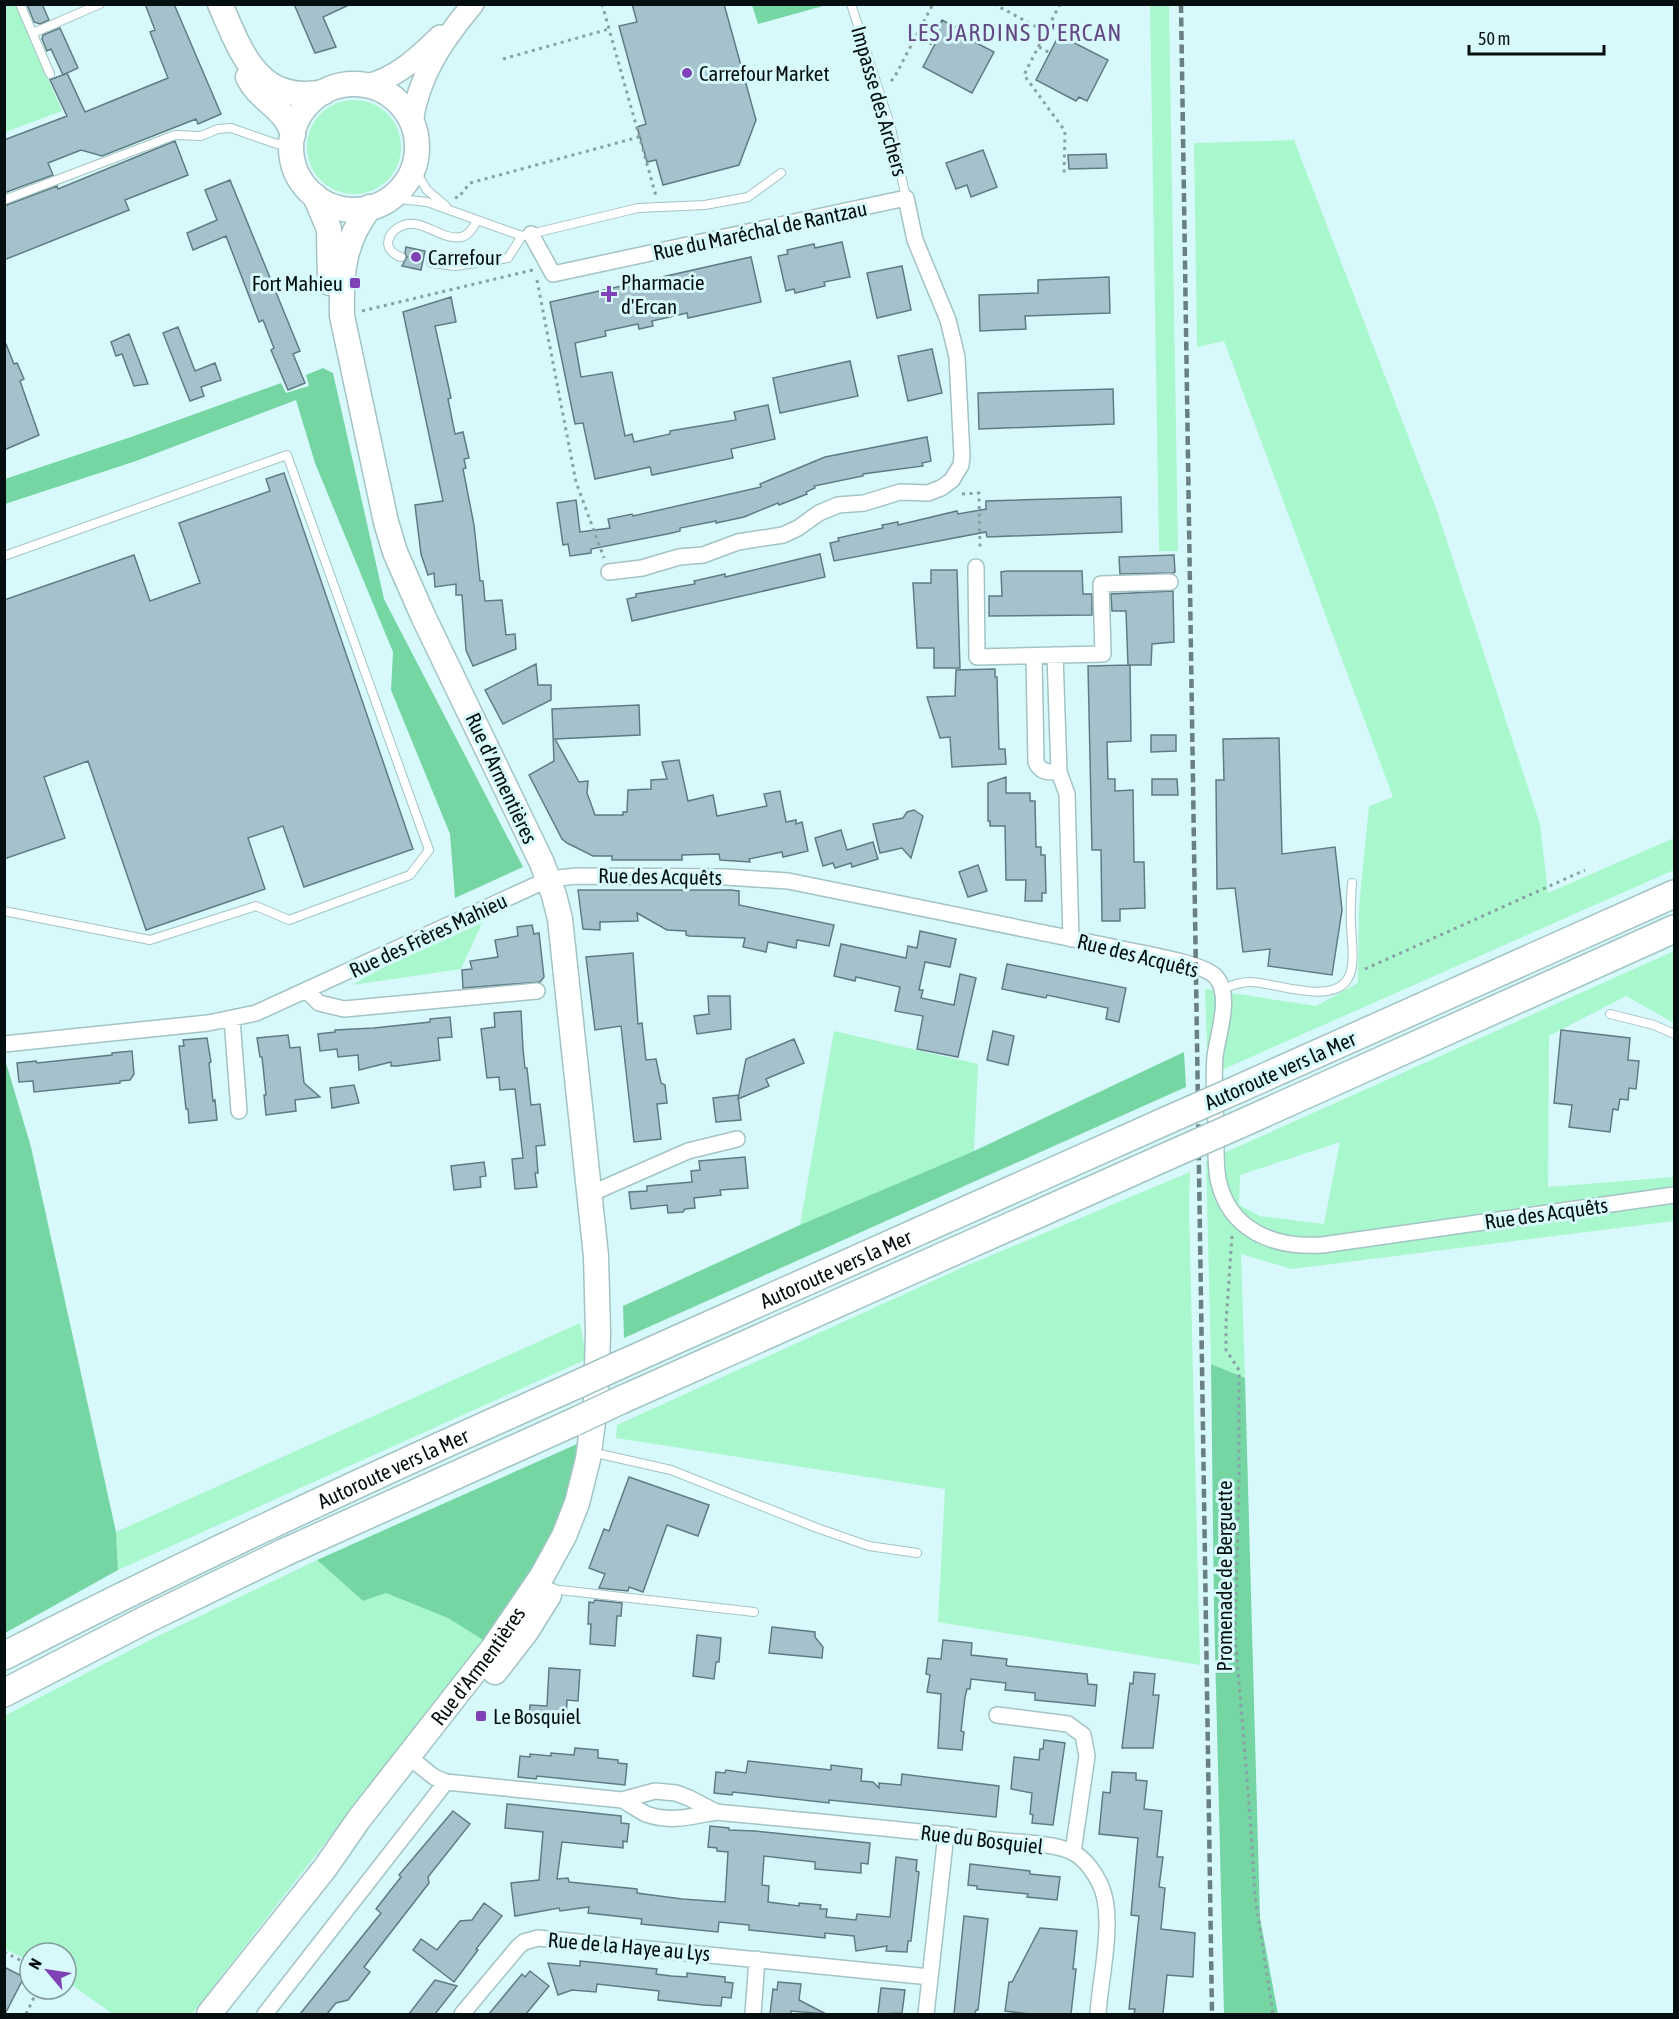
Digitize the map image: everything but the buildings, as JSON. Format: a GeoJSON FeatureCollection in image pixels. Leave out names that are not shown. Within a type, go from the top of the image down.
{"type":"FeatureCollection","features":[{"type":"Feature","properties":{"kind":"highway","name":"Autoroute vers la Mer"},"geometry":{"type":"LineString","coordinates":[[4,1656],[294,1512],[1674,894]]}},
{"type":"Feature","properties":{"kind":"highway"},"geometry":{"type":"LineString","coordinates":[[4,1693],[283,1553],[1674,929]]}},
{"type":"Feature","properties":{"kind":"main road"},"geometry":{"type":"LineString","coordinates":[[220,4],[241,52],[251,84],[285,116],[292,141],[294,163],[300,177],[315,196],[345,209],[380,202],[402,188],[413,167],[416,141],[412,123],[398,101],[383,91],[367,85]]}},
{"type":"Feature","properties":{"kind":"main road"},"geometry":{"type":"LineString","coordinates":[[241,52],[253,71],[275,86],[302,93],[324,92],[345,85],[367,85],[384,80],[402,70],[473,5]]}},
{"type":"Feature","properties":{"kind":"main road"},"geometry":{"type":"LineString","coordinates":[[412,123],[416,98],[427,70],[473,5]]}},
{"type":"Feature","properties":{"kind":"main road"},"geometry":{"type":"LineString","coordinates":[[292,141],[298,120],[306,107],[324,92]]}},
{"type":"Feature","properties":{"kind":"main road","name":"Rue d'Armentières"},"geometry":{"type":"LineString","coordinates":[[225,2014],[415,1762],[493,1648],[544,1589],[556,1551],[571,1521],[595,1452],[596,1256],[560,919],[549,879],[528,832],[423,616],[395,552],[382,507],[342,316],[329,279],[329,229],[315,196]]}},
{"type":"Feature","properties":{"kind":"main road","name":"Rue d'Armentières"},"geometry":{"type":"LineString","coordinates":[[342,316],[342,283],[353,231],[380,202]]}},
{"type":"Feature","properties":{"kind":"main road","name":"Rue d'Armentières"},"geometry":{"type":"LineString","coordinates":[[209,2014],[325,1868],[359,1819],[415,1762]]}},
{"type":"Feature","properties":{"kind":"street","name":"Rue du Maréchal de Rantzau"},"geometry":{"type":"LineString","coordinates":[[527,235],[553,274],[906,198]]}},
{"type":"Feature","properties":{"kind":"street"},"geometry":{"type":"LineString","coordinates":[[609,572],[642,568],[680,557],[703,555],[738,542],[783,535],[798,528],[819,513],[838,505],[864,503],[900,492],[928,493],[947,484],[957,472],[962,456],[958,363],[948,320],[915,240],[906,198]]}},
{"type":"Feature","properties":{"kind":"street"},"geometry":{"type":"LineString","coordinates":[[976,567],[977,657],[1103,654],[1101,584],[1170,582]]}},
{"type":"Feature","properties":{"kind":"street"},"geometry":{"type":"LineString","coordinates":[[1034,656],[1036,762],[1042,771],[1059,772]]}},
{"type":"Feature","properties":{"kind":"street"},"geometry":{"type":"LineString","coordinates":[[1055,656],[1059,772],[1067,794],[1071,939]]}},
{"type":"Feature","properties":{"kind":"street","name":"Rue des Acquêts"},"geometry":{"type":"LineString","coordinates":[[549,879],[577,876],[745,877],[788,881],[1196,966],[1211,973],[1223,989],[1215,1066],[1217,1165],[1221,1189],[1232,1211],[1250,1228],[1267,1239],[1282,1244],[1305,1246],[1333,1244],[1674,1195]]}},
{"type":"Feature","properties":{"kind":"street","name":"Rue des Frères Mahieu"},"geometry":{"type":"LineString","coordinates":[[4,1044],[232,1019],[267,1008],[307,991],[549,879]]}},
{"type":"Feature","properties":{"kind":"street","name":"Rue des Frères Mahieu"},"geometry":{"type":"LineString","coordinates":[[307,991],[319,1004],[335,1009],[537,991]]}},
{"type":"Feature","properties":{"kind":"street"},"geometry":{"type":"LineString","coordinates":[[232,1019],[239,1111]]}},
{"type":"Feature","properties":{"kind":"street"},"geometry":{"type":"LineString","coordinates":[[590,1194],[688,1151],[737,1139]]}},
{"type":"Feature","properties":{"kind":"street"},"geometry":{"type":"LineString","coordinates":[[997,1715],[1068,1724],[1083,1735],[1087,1756],[1073,1852]]}},
{"type":"Feature","properties":{"kind":"street","name":"Rue du Bosquiel"},"geometry":{"type":"LineString","coordinates":[[415,1762],[434,1778],[446,1782],[622,1800],[655,1791],[676,1793],[716,1812]]}},
{"type":"Feature","properties":{"kind":"street"},"geometry":{"type":"LineString","coordinates":[[265,2014],[446,1782]]}},
{"type":"Feature","properties":{"kind":"street","name":"Rue du Bosquiel"},"geometry":{"type":"LineString","coordinates":[[622,1800],[645,1813],[664,1818],[681,1819],[716,1812],[946,1834],[1054,1847],[1073,1852],[1100,1883],[1107,1904],[1098,2014]]}},
{"type":"Feature","properties":{"kind":"street"},"geometry":{"type":"LineString","coordinates":[[927,2014],[946,1834]]}},
{"type":"Feature","properties":{"kind":"street","name":"Rue de la Haye au Lys"},"geometry":{"type":"LineString","coordinates":[[462,2014],[518,1947],[524,1942],[538,1938],[930,1977]]}},
{"type":"Feature","properties":{"kind":"street"},"geometry":{"type":"LineString","coordinates":[[753,2014],[757,1959]]}},
{"type":"Feature","properties":{"kind":"lane"},"geometry":{"type":"LineString","coordinates":[[20,4],[50,74]]}},
{"type":"Feature","properties":{"kind":"lane"},"geometry":{"type":"LineString","coordinates":[[33,33],[100,4]]}},
{"type":"Feature","properties":{"kind":"lane","name":"Impasse des Archers"},"geometry":{"type":"LineString","coordinates":[[851,4],[891,128],[906,198]]}},
{"type":"Feature","properties":{"kind":"lane"},"geometry":{"type":"LineString","coordinates":[[4,200],[175,135],[201,136],[218,129],[231,128],[274,143],[292,141]]}},
{"type":"Feature","properties":{"kind":"lane"},"geometry":{"type":"LineString","coordinates":[[413,167],[432,195],[453,210]]}},
{"type":"Feature","properties":{"kind":"lane"},"geometry":{"type":"LineString","coordinates":[[380,202],[420,201],[527,235],[638,208],[705,205],[748,197],[781,173]]}},
{"type":"Feature","properties":{"kind":"lane"},"geometry":{"type":"LineString","coordinates":[[401,257],[393,253],[388,244],[390,236],[397,228],[415,224],[446,236],[461,237],[468,234],[477,221]]}},
{"type":"Feature","properties":{"kind":"lane"},"geometry":{"type":"LineString","coordinates":[[431,263],[456,266],[508,258],[527,235]]}},
{"type":"Feature","properties":{"kind":"lane"},"geometry":{"type":"LineString","coordinates":[[4,555],[287,454],[429,850],[410,874],[289,920],[256,906],[150,940],[4,911]]}},
{"type":"Feature","properties":{"kind":"lane"},"geometry":{"type":"LineString","coordinates":[[1223,989],[1248,982],[1323,992],[1337,988],[1349,975],[1352,963],[1352,883]]}},
{"type":"Feature","properties":{"kind":"lane"},"geometry":{"type":"LineString","coordinates":[[1610,1014],[1674,1034]]}},
{"type":"Feature","properties":{"kind":"lane"},"geometry":{"type":"LineString","coordinates":[[595,1452],[671,1470],[817,1528],[870,1546],[917,1553]]}},
{"type":"Feature","properties":{"kind":"lane"},"geometry":{"type":"LineString","coordinates":[[544,1589],[754,1612]]}},
{"type":"Feature","properties":{"kind":"path"},"geometry":{"type":"LineString","coordinates":[[602,4],[658,206]]}},
{"type":"Feature","properties":{"kind":"path"},"geometry":{"type":"LineString","coordinates":[[891,81],[933,4]]}},
{"type":"Feature","properties":{"kind":"path"},"geometry":{"type":"LineString","coordinates":[[994,4],[1046,32]]}},
{"type":"Feature","properties":{"kind":"path"},"geometry":{"type":"LineString","coordinates":[[1060,4],[1024,75],[1065,131],[1064,176]]}},
{"type":"Feature","properties":{"kind":"path"},"geometry":{"type":"LineString","coordinates":[[503,59],[609,29]]}},
{"type":"Feature","properties":{"kind":"path"},"geometry":{"type":"LineString","coordinates":[[916,36],[934,45]]}},
{"type":"Feature","properties":{"kind":"path"},"geometry":{"type":"LineString","coordinates":[[1039,47],[1050,53]]}},
{"type":"Feature","properties":{"kind":"path"},"geometry":{"type":"LineString","coordinates":[[432,195],[436,188],[458,198],[470,183],[639,137]]}},
{"type":"Feature","properties":{"kind":"path"},"geometry":{"type":"LineString","coordinates":[[342,316],[535,269],[576,482],[609,572]]}},
{"type":"Feature","properties":{"kind":"path"},"geometry":{"type":"LineString","coordinates":[[947,484],[956,495],[979,494],[980,557],[976,567]]}},
{"type":"Feature","properties":{"kind":"path"},"geometry":{"type":"LineString","coordinates":[[1349,975],[1584,870]]}},
{"type":"Feature","properties":{"kind":"path","name":"Promenade de Berguette"},"geometry":{"type":"LineString","coordinates":[[1232,1211],[1226,1350],[1239,1370],[1235,1634],[1255,1896],[1274,2014]]}},
{"type":"Feature","properties":{"kind":"path"},"geometry":{"type":"LineString","coordinates":[[4,1952],[18,1959]]}},
{"type":"Feature","properties":{"kind":"green space"},"geometry":{"type":"Polygon","coordinates":[[[822,4],[823,6],[758,24],[752,5],[822,4]]]}},
{"type":"Feature","properties":{"kind":"green space"},"geometry":{"type":"Polygon","coordinates":[[[5,5],[16,5],[62,111],[5,132],[5,5]]]}},
{"type":"Feature","properties":{"kind":"green space"},"geometry":{"type":"Polygon","coordinates":[[[1150,5],[1169,5],[1178,551],[1159,551],[1150,5]]]}},
{"type":"Feature","properties":{"kind":"green space"},"geometry":{"type":"Polygon","coordinates":[[[354,100],[372,103],[387,114],[398,129],[401,147],[398,165],[387,180],[372,191],[354,194],[336,191],[321,180],[310,165],[307,147],[310,129],[321,114],[336,103],[354,100]]]}},
{"type":"Feature","properties":{"kind":"green space"},"geometry":{"type":"Polygon","coordinates":[[[1294,140],[1437,511],[1540,824],[1548,893],[1674,838],[1674,870],[1208,1076],[1205,989],[1316,1006],[1358,983],[1359,907],[1369,806],[1393,797],[1224,341],[1197,347],[1194,143],[1294,140]]]}},
{"type":"Feature","properties":{"kind":"green space"},"geometry":{"type":"Polygon","coordinates":[[[323,368],[333,373],[384,599],[523,867],[455,898],[450,834],[391,690],[393,652],[315,463],[296,400],[136,461],[5,504],[5,479],[281,383],[286,393],[309,386],[306,375],[323,368]]]}},
{"type":"Feature","properties":{"kind":"green space"},"geometry":{"type":"Polygon","coordinates":[[[482,923],[461,969],[352,985],[382,968],[482,923]]]}},
{"type":"Feature","properties":{"kind":"green space"},"geometry":{"type":"Polygon","coordinates":[[[1674,951],[1674,1023],[1626,996],[1549,1036],[1548,1187],[1674,1177],[1674,1221],[1292,1269],[1241,1254],[1245,1378],[1211,1364],[1206,1161],[1674,951]],[[1340,1142],[1240,1175],[1239,1205],[1260,1216],[1324,1224],[1340,1142]]]}},
{"type":"Feature","properties":{"kind":"green space"},"geometry":{"type":"Polygon","coordinates":[[[834,1031],[978,1064],[974,1151],[800,1225],[834,1031]]]}},
{"type":"Feature","properties":{"kind":"green space"},"geometry":{"type":"Polygon","coordinates":[[[1184,1052],[1186,1087],[624,1338],[623,1306],[800,1225],[974,1151],[1184,1052]]]}},
{"type":"Feature","properties":{"kind":"green space"},"geometry":{"type":"Polygon","coordinates":[[[4,1056],[31,1147],[116,1532],[118,1570],[5,1633],[4,1056]]]}},
{"type":"Feature","properties":{"kind":"green space"},"geometry":{"type":"Polygon","coordinates":[[[1190,1172],[1200,1665],[938,1622],[945,1489],[616,1438],[617,1425],[968,1265],[1190,1172]]]}},
{"type":"Feature","properties":{"kind":"green space"},"geometry":{"type":"Polygon","coordinates":[[[580,1323],[587,1359],[118,1570],[116,1532],[580,1323]]]}},
{"type":"Feature","properties":{"kind":"green space"},"geometry":{"type":"Polygon","coordinates":[[[1211,1364],[1245,1378],[1260,1918],[1278,2014],[1224,2014],[1214,1608],[1211,1364]]]}},
{"type":"Feature","properties":{"kind":"green space"},"geometry":{"type":"Polygon","coordinates":[[[577,1444],[573,1472],[556,1523],[530,1572],[483,1640],[448,1618],[386,1593],[363,1601],[317,1560],[577,1444]]]}},
{"type":"Feature","properties":{"kind":"green space"},"geometry":{"type":"Polygon","coordinates":[[[317,1560],[363,1601],[386,1593],[448,1618],[483,1640],[192,2014],[113,2014],[78,1989],[78,1941],[18,1941],[18,1955],[5,1949],[4,1716],[154,1638],[317,1560]]]}},
{"type":"Feature","properties":{"kind":"railway"},"geometry":{"type":"LineString","coordinates":[[1181,4],[1212,2014]]}},
{"type":"Feature","properties":{"kind":"place","name":"Carrefour Market"},"geometry":{"type":"Point","coordinates":[687,73]}},
{"type":"Feature","properties":{"kind":"place","name":"Carrefour"},"geometry":{"type":"Point","coordinates":[416,257]}},
{"type":"Feature","properties":{"kind":"place","name":"Fort Mahieu"},"geometry":{"type":"Point","coordinates":[355,283]}},
{"type":"Feature","properties":{"kind":"place","name":"Pharmacie d'Ercan"},"geometry":{"type":"Point","coordinates":[609,294]}},
{"type":"Feature","properties":{"kind":"place","name":"Le Bosquiel"},"geometry":{"type":"Point","coordinates":[481,1716]}},
{"type":"Feature","properties":{"kind":"district","name":"LES JARDINS D'ERCAN"},"geometry":{"type":"Point","coordinates":[1015,32]}}]}
